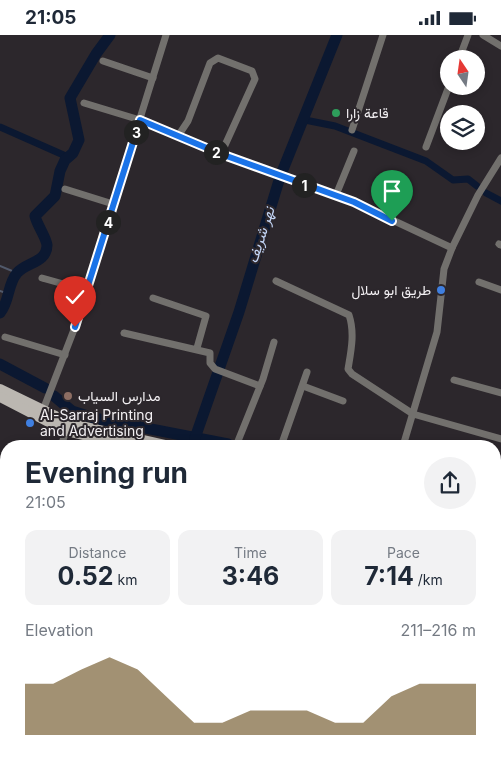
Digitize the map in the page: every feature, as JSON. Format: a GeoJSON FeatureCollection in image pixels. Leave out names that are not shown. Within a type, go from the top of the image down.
{"type":"FeatureCollection","features":[{"type":"Feature","properties":{"kind":"main road"},"geometry":{"type":"LineString","coordinates":[[0,389],[72,424],[143,440]]}},
{"type":"Feature","properties":{"kind":"main road"},"geometry":{"type":"LineString","coordinates":[[0,397],[66,431],[93,440]]}},
{"type":"Feature","properties":{"kind":"street"},"geometry":{"type":"LineString","coordinates":[[43,410],[65,355],[166,35]]}},
{"type":"Feature","properties":{"kind":"street"},"geometry":{"type":"LineString","coordinates":[[352,130],[383,35]]}},
{"type":"Feature","properties":{"kind":"street"},"geometry":{"type":"LineString","coordinates":[[462,50],[468,35]]}},
{"type":"Feature","properties":{"kind":"street"},"geometry":{"type":"LineString","coordinates":[[483,35],[501,46]]}},
{"type":"Feature","properties":{"kind":"street"},"geometry":{"type":"LineString","coordinates":[[178,136],[188,121],[214,60],[218,59],[252,71],[255,79],[221,154]]}},
{"type":"Feature","properties":{"kind":"street"},"geometry":{"type":"LineString","coordinates":[[103,61],[153,78]]}},
{"type":"Feature","properties":{"kind":"street"},"geometry":{"type":"LineString","coordinates":[[426,147],[446,95]]}},
{"type":"Feature","properties":{"kind":"street"},"geometry":{"type":"LineString","coordinates":[[84,103],[140,120],[294,182],[336,195],[452,248]]}},
{"type":"Feature","properties":{"kind":"street"},"geometry":{"type":"LineString","coordinates":[[336,195],[354,151]]}},
{"type":"Feature","properties":{"kind":"street"},"geometry":{"type":"LineString","coordinates":[[405,440],[437,332],[444,269],[478,195],[501,158]]}},
{"type":"Feature","properties":{"kind":"street"},"geometry":{"type":"LineString","coordinates":[[64,189],[113,204]]}},
{"type":"Feature","properties":{"kind":"street"},"geometry":{"type":"LineString","coordinates":[[42,278],[85,290]]}},
{"type":"Feature","properties":{"kind":"street"},"geometry":{"type":"LineString","coordinates":[[276,281],[344,310],[349,315],[354,329],[350,344],[352,357],[349,372],[413,414],[501,439]]}},
{"type":"Feature","properties":{"kind":"street"},"geometry":{"type":"LineString","coordinates":[[479,283],[501,290]]}},
{"type":"Feature","properties":{"kind":"street"},"geometry":{"type":"LineString","coordinates":[[153,298],[206,316],[197,348]]}},
{"type":"Feature","properties":{"kind":"street"},"geometry":{"type":"LineString","coordinates":[[124,333],[197,348],[210,353],[210,363],[215,369],[260,387]]}},
{"type":"Feature","properties":{"kind":"street"},"geometry":{"type":"LineString","coordinates":[[5,337],[65,355]]}},
{"type":"Feature","properties":{"kind":"street"},"geometry":{"type":"LineString","coordinates":[[238,440],[260,387],[274,342]]}},
{"type":"Feature","properties":{"kind":"street"},"geometry":{"type":"LineString","coordinates":[[283,440],[307,372]]}},
{"type":"Feature","properties":{"kind":"street"},"geometry":{"type":"LineString","coordinates":[[454,380],[501,393]]}},
{"type":"Feature","properties":{"kind":"street"},"geometry":{"type":"LineString","coordinates":[[303,386],[343,401]]}},
{"type":"Feature","properties":{"kind":"street"},"geometry":{"type":"LineString","coordinates":[[62,440],[66,431]]}},
{"type":"Feature","properties":{"kind":"waterway"},"geometry":{"type":"LineString","coordinates":[[0,313],[17,273],[40,259],[46,251],[47,245],[35,216],[55,196],[60,171],[65,160],[73,153],[79,140],[70,98],[96,54],[110,35]]}},
{"type":"Feature","properties":{"kind":"waterway","name":"نهر شريف"},"geometry":{"type":"LineString","coordinates":[[195,438],[239,312],[280,177],[337,35]]}},
{"type":"Feature","properties":{"kind":"waterway"},"geometry":{"type":"LineString","coordinates":[[305,120],[335,126],[426,161],[453,180],[468,179],[477,186]]}},
{"type":"Feature","properties":{"kind":"waterway"},"geometry":{"type":"LineString","coordinates":[[0,127],[68,157]]}},
{"type":"Feature","properties":{"kind":"waterway"},"geometry":{"type":"LineString","coordinates":[[486,193],[501,201]]}},
{"type":"Feature","properties":{"kind":"waterway"},"geometry":{"type":"LineString","coordinates":[[0,266],[17,273]]}},
{"type":"Feature","properties":{"kind":"waterway"},"geometry":{"type":"LineString","coordinates":[[0,291],[9,294]]}},
{"type":"Feature","properties":{"kind":"waterway"},"geometry":{"type":"LineString","coordinates":[[0,364],[45,388]]}},
{"type":"Feature","properties":{"kind":"waterway"},"geometry":{"type":"LineString","coordinates":[[54,396],[72,411],[94,418],[207,440]]}},
{"type":"Feature","properties":{"kind":"place","name":"قاعة زارا"},"geometry":{"type":"Point","coordinates":[336,113]}},
{"type":"Feature","properties":{"kind":"place","name":"طريق ابو سلال"},"geometry":{"type":"Point","coordinates":[441,290]}},
{"type":"Feature","properties":{"kind":"place","name":"مدارس السياب"},"geometry":{"type":"Point","coordinates":[68,396]}},
{"type":"Feature","properties":{"kind":"place","name":"Al-Sarraj Printing and Advertising"},"geometry":{"type":"Point","coordinates":[30,423]}},
{"type":"Feature","properties":{"kind":"route"},"geometry":{"type":"LineString","coordinates":[[75,327],[85,290],[140,120],[294,182],[354,202],[392,221]]}}]}
